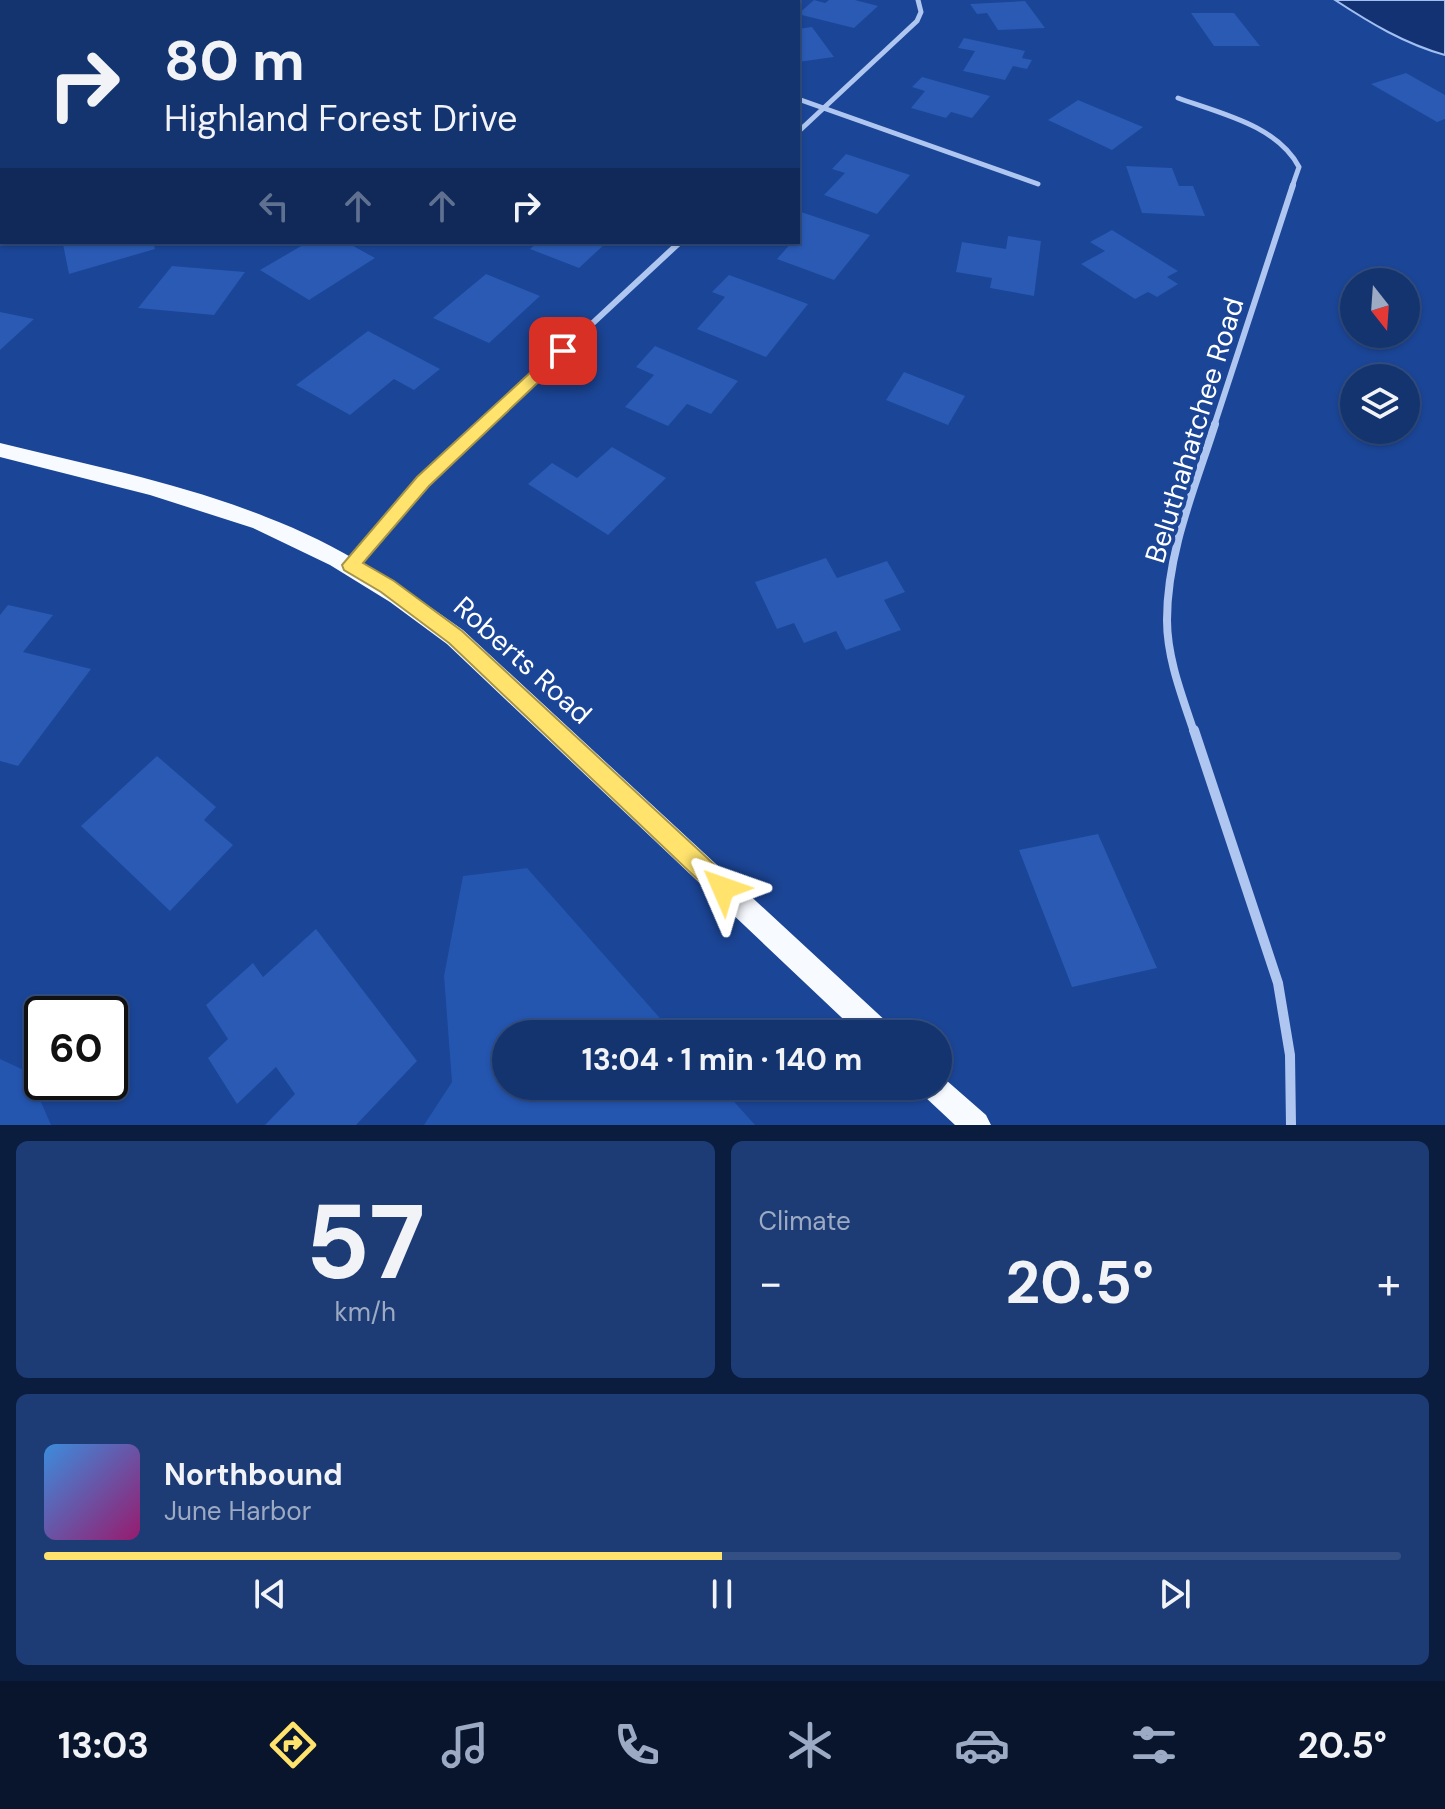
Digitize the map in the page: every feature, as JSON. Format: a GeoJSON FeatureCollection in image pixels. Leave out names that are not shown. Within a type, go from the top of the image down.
{"type":"FeatureCollection","features":[{"type":"Feature","properties":{"kind":"main road","name":"Roberts Road"},"geometry":{"type":"LineString","coordinates":[[0,450],[218,508],[292,535],[387,587],[455,637],[864,1020]]}},
{"type":"Feature","properties":{"kind":"main road"},"geometry":{"type":"LineString","coordinates":[[949,1100],[976,1125]]}},
{"type":"Feature","properties":{"kind":"street"},"geometry":{"type":"LineString","coordinates":[[800,130],[917,21],[921,12],[918,0]]}},
{"type":"Feature","properties":{"kind":"street","name":"Beluthahatchee Road"},"geometry":{"type":"LineString","coordinates":[[1178,98],[1279,141],[1290,149],[1299,167],[1183,522],[1171,575],[1167,621],[1175,674],[1278,983],[1290,1055],[1291,1125]]}},
{"type":"Feature","properties":{"kind":"street"},"geometry":{"type":"LineString","coordinates":[[800,100],[1038,184]]}},
{"type":"Feature","properties":{"kind":"street"},"geometry":{"type":"LineString","coordinates":[[351,565],[423,481],[678,244]]}},
{"type":"Feature","properties":{"kind":"shaded area"},"geometry":{"type":"Polygon","coordinates":[[[1335,0],[1445,0],[1445,55],[1388,32],[1335,0]]]}},
{"type":"Feature","properties":{"kind":"shaded area"},"geometry":{"type":"Polygon","coordinates":[[[527,868],[662,1020],[492,1020],[492,1100],[733,1100],[755,1125],[424,1125],[452,1082],[444,976],[463,876],[527,868]]]}},
{"type":"Feature","properties":{"kind":"shaded area"},"geometry":{"type":"Polygon","coordinates":[[[0,1059],[24,1070],[24,1100],[40,1100],[51,1125],[0,1125],[0,1059]]]}},
{"type":"Feature","properties":{"kind":"building"},"geometry":{"type":"Polygon","coordinates":[[[814,0],[825,3],[829,0],[855,0],[878,6],[854,28],[800,12],[814,0]]]}},
{"type":"Feature","properties":{"kind":"building"},"geometry":{"type":"Polygon","coordinates":[[[1025,1],[1045,28],[998,30],[987,13],[977,14],[970,4],[1025,1]]]}},
{"type":"Feature","properties":{"kind":"building"},"geometry":{"type":"Polygon","coordinates":[[[1191,13],[1234,13],[1260,46],[1214,46],[1191,13]]]}},
{"type":"Feature","properties":{"kind":"building"},"geometry":{"type":"Polygon","coordinates":[[[812,27],[834,57],[800,62],[800,29],[812,27]]]}},
{"type":"Feature","properties":{"kind":"building"},"geometry":{"type":"Polygon","coordinates":[[[964,38],[1025,51],[1022,58],[1032,60],[1027,69],[1013,66],[1005,80],[963,71],[975,51],[958,48],[964,38]]]}},
{"type":"Feature","properties":{"kind":"building"},"geometry":{"type":"Polygon","coordinates":[[[1406,73],[1445,95],[1445,119],[1437,122],[1371,84],[1406,73]]]}},
{"type":"Feature","properties":{"kind":"building"},"geometry":{"type":"Polygon","coordinates":[[[922,77],[990,96],[972,118],[951,112],[946,118],[911,108],[925,91],[912,87],[922,77]]]}},
{"type":"Feature","properties":{"kind":"building"},"geometry":{"type":"Polygon","coordinates":[[[1078,100],[1143,127],[1112,150],[1048,120],[1078,100]]]}},
{"type":"Feature","properties":{"kind":"building"},"geometry":{"type":"Polygon","coordinates":[[[846,154],[910,175],[877,214],[824,195],[845,173],[832,169],[846,154]]]}},
{"type":"Feature","properties":{"kind":"building"},"geometry":{"type":"Polygon","coordinates":[[[1126,166],[1172,168],[1179,186],[1193,186],[1205,216],[1142,213],[1126,166]]]}},
{"type":"Feature","properties":{"kind":"building"},"geometry":{"type":"Polygon","coordinates":[[[800,212],[870,235],[834,280],[777,259],[790,244],[800,244],[800,212]]]}},
{"type":"Feature","properties":{"kind":"building"},"geometry":{"type":"Polygon","coordinates":[[[1112,230],[1178,271],[1167,277],[1178,284],[1157,297],[1148,292],[1135,299],[1081,264],[1105,251],[1090,242],[1112,230]]]}},
{"type":"Feature","properties":{"kind":"building"},"geometry":{"type":"Polygon","coordinates":[[[1008,236],[1041,241],[1034,296],[990,288],[992,278],[956,272],[962,242],[1006,249],[1008,236]]]}},
{"type":"Feature","properties":{"kind":"building"},"geometry":{"type":"Polygon","coordinates":[[[63,244],[154,244],[155,249],[69,274],[63,244]]]}},
{"type":"Feature","properties":{"kind":"building"},"geometry":{"type":"Polygon","coordinates":[[[305,244],[350,244],[375,258],[309,300],[260,270],[305,244]]]}},
{"type":"Feature","properties":{"kind":"building"},"geometry":{"type":"Polygon","coordinates":[[[536,244],[605,244],[579,268],[530,249],[536,244]]]}},
{"type":"Feature","properties":{"kind":"building"},"geometry":{"type":"Polygon","coordinates":[[[172,266],[245,272],[214,315],[138,308],[172,266]]]}},
{"type":"Feature","properties":{"kind":"building"},"geometry":{"type":"Polygon","coordinates":[[[486,274],[540,296],[489,343],[433,318],[486,274]]]}},
{"type":"Feature","properties":{"kind":"building"},"geometry":{"type":"Polygon","coordinates":[[[729,275],[808,304],[766,357],[697,329],[725,297],[712,292],[729,275]]]}},
{"type":"Feature","properties":{"kind":"building"},"geometry":{"type":"Polygon","coordinates":[[[0,312],[34,319],[0,350],[0,312]]]}},
{"type":"Feature","properties":{"kind":"building"},"geometry":{"type":"Polygon","coordinates":[[[368,331],[440,369],[414,390],[394,379],[350,415],[296,385],[368,331]]]}},
{"type":"Feature","properties":{"kind":"building"},"geometry":{"type":"Polygon","coordinates":[[[655,346],[738,381],[711,414],[687,404],[668,426],[625,407],[654,375],[636,367],[655,346]]]}},
{"type":"Feature","properties":{"kind":"building"},"geometry":{"type":"Polygon","coordinates":[[[904,372],[965,396],[948,425],[886,400],[904,372]]]}},
{"type":"Feature","properties":{"kind":"building"},"geometry":{"type":"Polygon","coordinates":[[[612,447],[666,478],[608,535],[528,484],[552,463],[577,478],[612,447]]]}},
{"type":"Feature","properties":{"kind":"building"},"geometry":{"type":"Polygon","coordinates":[[[826,558],[837,578],[887,561],[905,592],[884,600],[901,630],[846,650],[836,631],[804,643],[794,623],[777,629],[755,582],[826,558]]]}},
{"type":"Feature","properties":{"kind":"building"},"geometry":{"type":"Polygon","coordinates":[[[8,605],[53,615],[23,652],[91,669],[18,766],[0,761],[0,615],[8,605]]]}},
{"type":"Feature","properties":{"kind":"building"},"geometry":{"type":"Polygon","coordinates":[[[157,756],[216,807],[204,820],[233,845],[170,911],[81,826],[157,756]]]}},
{"type":"Feature","properties":{"kind":"building"},"geometry":{"type":"Polygon","coordinates":[[[1098,834],[1157,968],[1072,987],[1019,850],[1098,834]]]}},
{"type":"Feature","properties":{"kind":"building"},"geometry":{"type":"Polygon","coordinates":[[[316,929],[417,1061],[356,1125],[265,1125],[295,1094],[276,1067],[237,1104],[208,1058],[228,1039],[206,1005],[253,963],[263,977],[316,929]]]}},
{"type":"Feature","properties":{"kind":"route"},"geometry":{"type":"LineString","coordinates":[[563,351],[423,481],[351,565],[387,587],[455,637],[723,888]]}}]}
